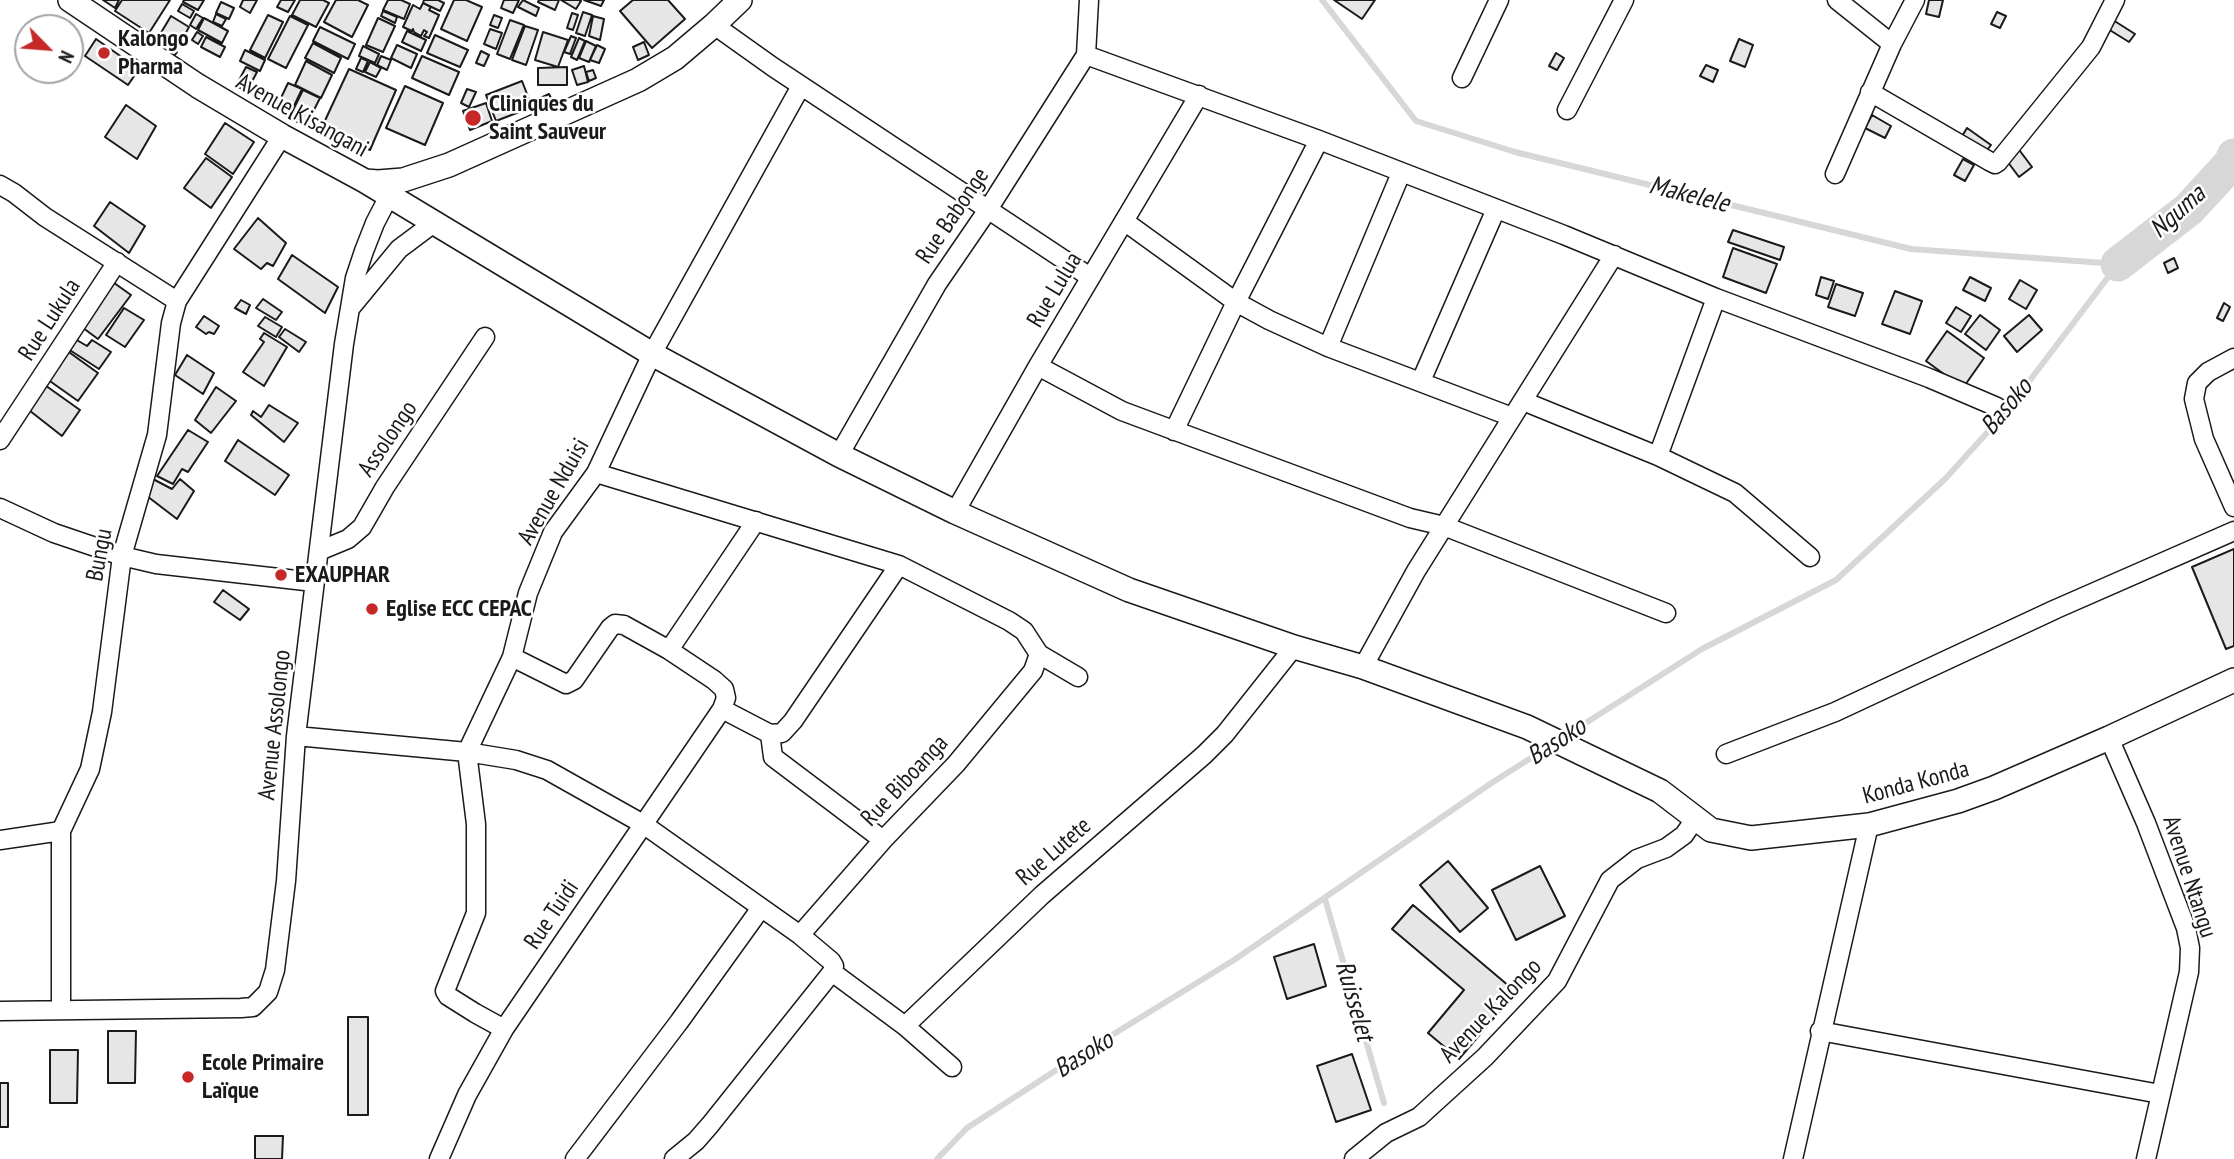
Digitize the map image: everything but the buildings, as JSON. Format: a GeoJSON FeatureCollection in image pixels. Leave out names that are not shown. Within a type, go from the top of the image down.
{"type":"FeatureCollection","features":[{"type":"Feature","properties":{"kind":"street","name":"Avenue Kisangani"},"geometry":{"type":"LineString","coordinates":[[70,0],[198,86],[282,136],[365,181],[390,182],[423,176],[638,80],[675,58],[739,1]]}},
{"type":"Feature","properties":{"kind":"street","name":"Rue Babonge"},"geometry":{"type":"LineString","coordinates":[[839,455],[937,284],[1086,55],[1089,0]]}},
{"type":"Feature","properties":{"kind":"street"},"geometry":{"type":"LineString","coordinates":[[1462,78],[1499,0]]}},
{"type":"Feature","properties":{"kind":"street"},"geometry":{"type":"LineString","coordinates":[[1567,110],[1624,0]]}},
{"type":"Feature","properties":{"kind":"street"},"geometry":{"type":"LineString","coordinates":[[1837,0],[1892,44]]}},
{"type":"Feature","properties":{"kind":"street"},"geometry":{"type":"LineString","coordinates":[[1835,174],[1892,44],[1915,0]]}},
{"type":"Feature","properties":{"kind":"street"},"geometry":{"type":"LineString","coordinates":[[1870,92],[1995,164],[2091,47],[2115,0]]}},
{"type":"Feature","properties":{"kind":"street"},"geometry":{"type":"LineString","coordinates":[[714,26],[987,211],[1090,277]]}},
{"type":"Feature","properties":{"kind":"street"},"geometry":{"type":"LineString","coordinates":[[1086,55],[1319,140],[1997,407]]}},
{"type":"Feature","properties":{"kind":"street","name":"Avenue Nduisi"},"geometry":{"type":"LineString","coordinates":[[467,752],[512,657],[528,593],[553,532],[596,473],[652,354],[801,86]]}},
{"type":"Feature","properties":{"kind":"street","name":"Rue Lulua"},"geometry":{"type":"LineString","coordinates":[[955,512],[1090,277],[1199,95]]}},
{"type":"Feature","properties":{"kind":"street","name":"Bungu"},"geometry":{"type":"LineString","coordinates":[[61,1010],[61,831],[90,769],[102,712],[122,556],[155,444],[171,323],[177,301],[282,136]]}},
{"type":"Feature","properties":{"kind":"street"},"geometry":{"type":"LineString","coordinates":[[1174,431],[1319,140]]}},
{"type":"Feature","properties":{"kind":"street"},"geometry":{"type":"LineString","coordinates":[[1328,347],[1401,173]]}},
{"type":"Feature","properties":{"kind":"street","name":"Konda Konda"},"geometry":{"type":"LineString","coordinates":[[365,181],[652,354],[839,455],[955,512],[1129,590],[1294,647],[1363,667],[1527,727],[1660,791],[1711,830],[1751,838],[1868,825],[1982,793],[2234,680]]}},
{"type":"Feature","properties":{"kind":"street"},"geometry":{"type":"LineString","coordinates":[[0,185],[177,301]]}},
{"type":"Feature","properties":{"kind":"street","name":"Avenue Assolongo"},"geometry":{"type":"LineString","coordinates":[[0,1012],[241,1008],[253,1007],[268,992],[275,970],[286,881],[296,736],[350,309],[355,278],[364,251],[390,196]]}},
{"type":"Feature","properties":{"kind":"street"},"geometry":{"type":"LineString","coordinates":[[1421,382],[1496,209]]}},
{"type":"Feature","properties":{"kind":"street"},"geometry":{"type":"LineString","coordinates":[[1124,221],[1236,302],[1328,347],[1512,418]]}},
{"type":"Feature","properties":{"kind":"street"},"geometry":{"type":"LineString","coordinates":[[350,309],[399,249],[435,222]]}},
{"type":"Feature","properties":{"kind":"street"},"geometry":{"type":"LineString","coordinates":[[1363,667],[1444,526],[1614,256]]}},
{"type":"Feature","properties":{"kind":"street","name":"Rue Lukula"},"geometry":{"type":"LineString","coordinates":[[0,440],[117,262]]}},
{"type":"Feature","properties":{"kind":"street"},"geometry":{"type":"LineString","coordinates":[[1658,456],[1716,298]]}},
{"type":"Feature","properties":{"kind":"street","name":"Assolongo"},"geometry":{"type":"LineString","coordinates":[[319,551],[348,539],[362,527],[385,487],[485,337]]}},
{"type":"Feature","properties":{"kind":"street"},"geometry":{"type":"LineString","coordinates":[[2234,358],[2208,372],[2197,383],[2194,399],[2204,439],[2234,507]]}},
{"type":"Feature","properties":{"kind":"street"},"geometry":{"type":"LineString","coordinates":[[1038,366],[1106,403],[1174,431],[1410,518],[1444,526],[1666,613]]}},
{"type":"Feature","properties":{"kind":"street"},"geometry":{"type":"LineString","coordinates":[[1523,401],[1658,456],[1735,493],[1810,557]]}},
{"type":"Feature","properties":{"kind":"street"},"geometry":{"type":"LineString","coordinates":[[596,473],[899,565],[1009,621],[1024,631],[1039,654],[1078,677]]}},
{"type":"Feature","properties":{"kind":"street"},"geometry":{"type":"LineString","coordinates":[[0,508],[54,533],[122,556],[179,567],[314,582]]}},
{"type":"Feature","properties":{"kind":"street"},"geometry":{"type":"LineString","coordinates":[[669,650],[756,521]]}},
{"type":"Feature","properties":{"kind":"street"},"geometry":{"type":"LineString","coordinates":[[1726,754],[1835,712],[2056,609],[2234,531]]}},
{"type":"Feature","properties":{"kind":"street"},"geometry":{"type":"LineString","coordinates":[[512,657],[566,684],[574,680],[610,628],[615,624],[624,625],[669,650],[714,680],[724,689],[726,698],[722,709],[770,734],[782,733],[793,721],[899,565]]}},
{"type":"Feature","properties":{"kind":"street","name":"Rue Lutete"},"geometry":{"type":"LineString","coordinates":[[905,1026],[1042,895],[1205,755],[1294,647]]}},
{"type":"Feature","properties":{"kind":"street","name":"Rue Biboanga"},"geometry":{"type":"LineString","coordinates":[[800,935],[883,840],[956,764],[1033,671],[1039,654]]}},
{"type":"Feature","properties":{"kind":"street","name":"Rue Tuidi"},"geometry":{"type":"LineString","coordinates":[[439,1159],[467,1095],[505,1029],[722,709]]}},
{"type":"Feature","properties":{"kind":"street"},"geometry":{"type":"LineString","coordinates":[[770,734],[773,757],[883,840]]}},
{"type":"Feature","properties":{"kind":"street"},"geometry":{"type":"LineString","coordinates":[[296,736],[467,752],[531,764],[643,824],[800,935],[833,969],[952,1067]]}},
{"type":"Feature","properties":{"kind":"street","name":"Avenue Ntangu"},"geometry":{"type":"LineString","coordinates":[[2109,738],[2146,822],[2186,928],[2190,948],[2189,972],[2146,1159]]}},
{"type":"Feature","properties":{"kind":"street"},"geometry":{"type":"LineString","coordinates":[[467,752],[476,824],[476,913],[445,991],[466,1008],[505,1029]]}},
{"type":"Feature","properties":{"kind":"street","name":"Avenue Kalongo"},"geometry":{"type":"LineString","coordinates":[[1354,1159],[1386,1133],[1419,1117],[1485,1057],[1557,981],[1610,880],[1637,859],[1666,848],[1684,835],[1695,819]]}},
{"type":"Feature","properties":{"kind":"street"},"geometry":{"type":"LineString","coordinates":[[1793,1159],[1868,825]]}},
{"type":"Feature","properties":{"kind":"street"},"geometry":{"type":"LineString","coordinates":[[0,840],[61,831]]}},
{"type":"Feature","properties":{"kind":"street"},"geometry":{"type":"LineString","coordinates":[[575,1159],[679,1023],[761,908]]}},
{"type":"Feature","properties":{"kind":"street"},"geometry":{"type":"LineString","coordinates":[[674,1159],[710,1125],[833,969]]}},
{"type":"Feature","properties":{"kind":"street"},"geometry":{"type":"LineString","coordinates":[[1820,1031],[2160,1094]]}},
{"type":"Feature","properties":{"kind":"waterway","name":"Makelele"},"geometry":{"type":"LineString","coordinates":[[1322,0],[1416,121],[1515,152],[1911,249],[2118,264]]}},
{"type":"Feature","properties":{"kind":"waterway","name":"Nguma"},"geometry":{"type":"LineString","coordinates":[[2118,264],[2189,209],[2232,162],[2234,156]]}},
{"type":"Feature","properties":{"kind":"waterway","name":"Basoko"},"geometry":{"type":"LineString","coordinates":[[1562,738],[1702,649],[1836,580],[1945,479],[2006,412],[2118,264]]}},
{"type":"Feature","properties":{"kind":"waterway","name":"Basoko"},"geometry":{"type":"LineString","coordinates":[[937,1159],[967,1128],[1234,960],[1493,782],[1553,744]]}},
{"type":"Feature","properties":{"kind":"waterway","name":"Ruisselet"},"geometry":{"type":"LineString","coordinates":[[1325,899],[1384,1103]]}},
{"type":"Feature","properties":{"kind":"place","name":"Kalongo Pharma"},"geometry":{"type":"Point","coordinates":[104,53]}},
{"type":"Feature","properties":{"kind":"place","name":"Cliniques du Saint Sauveur"},"geometry":{"type":"Point","coordinates":[473,118]}},
{"type":"Feature","properties":{"kind":"place","name":"EXAUPHAR"},"geometry":{"type":"Point","coordinates":[281,575]}},
{"type":"Feature","properties":{"kind":"place","name":"Eglise ECC CEPAC"},"geometry":{"type":"Point","coordinates":[372,609]}},
{"type":"Feature","properties":{"kind":"place","name":"Ecole Primaire Laïque"},"geometry":{"type":"Point","coordinates":[188,1077]}}]}
